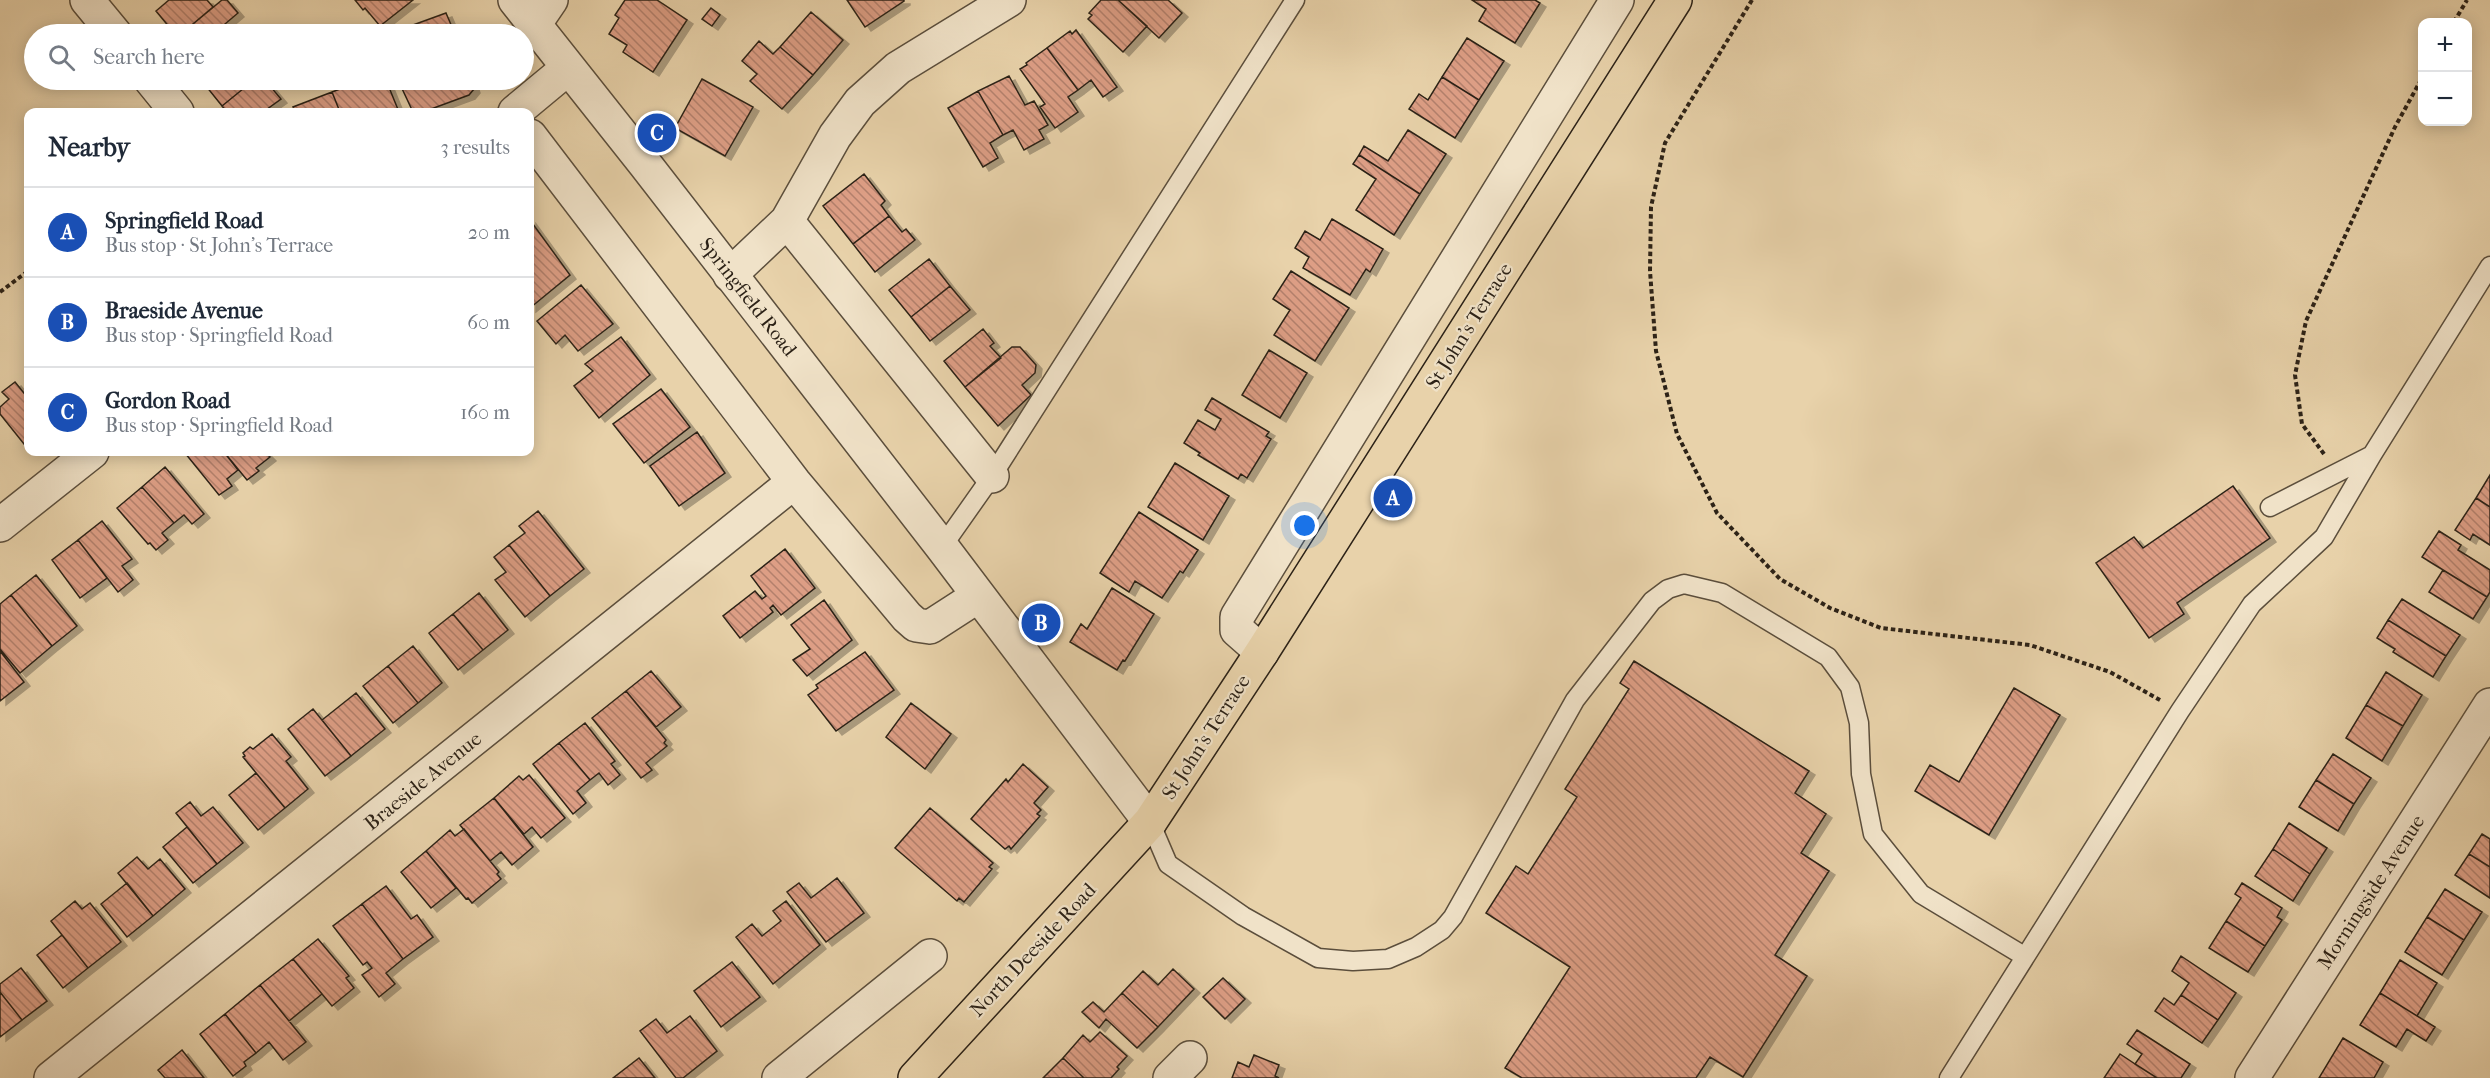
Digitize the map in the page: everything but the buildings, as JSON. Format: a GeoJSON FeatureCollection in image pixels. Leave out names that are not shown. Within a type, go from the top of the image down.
{"type":"FeatureCollection","features":[{"type":"Feature","properties":{"kind":"main road","name":"St John's Terrace"},"geometry":{"type":"LineString","coordinates":[[1150,822],[1262,652],[1675,0]]}},
{"type":"Feature","properties":{"kind":"main road","name":"North Deeside Road"},"geometry":{"type":"LineString","coordinates":[[915,1078],[1150,822]]}},
{"type":"Feature","properties":{"kind":"street"},"geometry":{"type":"LineString","coordinates":[[87,0],[106,24]]}},
{"type":"Feature","properties":{"kind":"street"},"geometry":{"type":"LineString","coordinates":[[730,275],[787,221],[835,136],[860,102],[898,68],[1010,0]]}},
{"type":"Feature","properties":{"kind":"street"},"geometry":{"type":"LineString","coordinates":[[1262,652],[1237,630],[1237,617],[1617,0]]}},
{"type":"Feature","properties":{"kind":"street","name":"Springfield Road"},"geometry":{"type":"LineString","coordinates":[[534,8],[568,68],[942,548],[1150,822]]}},
{"type":"Feature","properties":{"kind":"street"},"geometry":{"type":"LineString","coordinates":[[520,108],[568,68]]}},
{"type":"Feature","properties":{"kind":"street"},"geometry":{"type":"LineString","coordinates":[[159,90],[174,108]]}},
{"type":"Feature","properties":{"kind":"street"},"geometry":{"type":"LineString","coordinates":[[534,141],[794,482],[916,626],[930,627],[978,596]]}},
{"type":"Feature","properties":{"kind":"street"},"geometry":{"type":"LineString","coordinates":[[787,221],[992,476]]}},
{"type":"Feature","properties":{"kind":"street"},"geometry":{"type":"LineString","coordinates":[[0,525],[87,456]]}},
{"type":"Feature","properties":{"kind":"street","name":"Braeside Avenue"},"geometry":{"type":"LineString","coordinates":[[51,1078],[794,482]]}},
{"type":"Feature","properties":{"kind":"street","name":"Morningside Avenue"},"geometry":{"type":"LineString","coordinates":[[2253,1078],[2490,705]]}},
{"type":"Feature","properties":{"kind":"street"},"geometry":{"type":"LineString","coordinates":[[779,1078],[930,956]]}},
{"type":"Feature","properties":{"kind":"lane"},"geometry":{"type":"LineString","coordinates":[[942,548],[992,476],[1295,0]]}},
{"type":"Feature","properties":{"kind":"lane"},"geometry":{"type":"LineString","coordinates":[[1949,1078],[2180,711],[2252,604],[2324,537],[2372,455],[2490,266]]}},
{"type":"Feature","properties":{"kind":"lane"},"geometry":{"type":"LineString","coordinates":[[2270,507],[2372,455]]}},
{"type":"Feature","properties":{"kind":"lane"},"geometry":{"type":"LineString","coordinates":[[1150,822],[1168,864],[1243,916],[1318,958],[1353,961],[1388,959],[1416,947],[1442,930],[1453,917],[1575,700],[1652,600],[1668,589],[1684,584],[1722,593],[1828,657],[1850,687],[1859,723],[1861,774],[1873,834],[1921,894],[2024,956]]}},
{"type":"Feature","properties":{"kind":"path"},"geometry":{"type":"LineString","coordinates":[[1752,0],[1665,143],[1651,207],[1650,271],[1656,351],[1677,434],[1717,513],[1780,579],[1830,608],[1881,628],[2030,645],[2110,672],[2180,711]]}},
{"type":"Feature","properties":{"kind":"path"},"geometry":{"type":"LineString","coordinates":[[2456,18],[2467,0]]}},
{"type":"Feature","properties":{"kind":"path"},"geometry":{"type":"LineString","coordinates":[[2372,455],[2326,456],[2302,424],[2295,375],[2306,321],[2395,127],[2418,85]]}},
{"type":"Feature","properties":{"kind":"path"},"geometry":{"type":"LineString","coordinates":[[0,292],[24,274]]}},
{"type":"Feature","properties":{"kind":"place","name":"Gordon Road"},"geometry":{"type":"Point","coordinates":[657,133]}},
{"type":"Feature","properties":{"kind":"place","name":"Springfield Road"},"geometry":{"type":"Point","coordinates":[1393,498]}},
{"type":"Feature","properties":{"kind":"place","name":"Braeside Avenue"},"geometry":{"type":"Point","coordinates":[1041,623]}}]}
